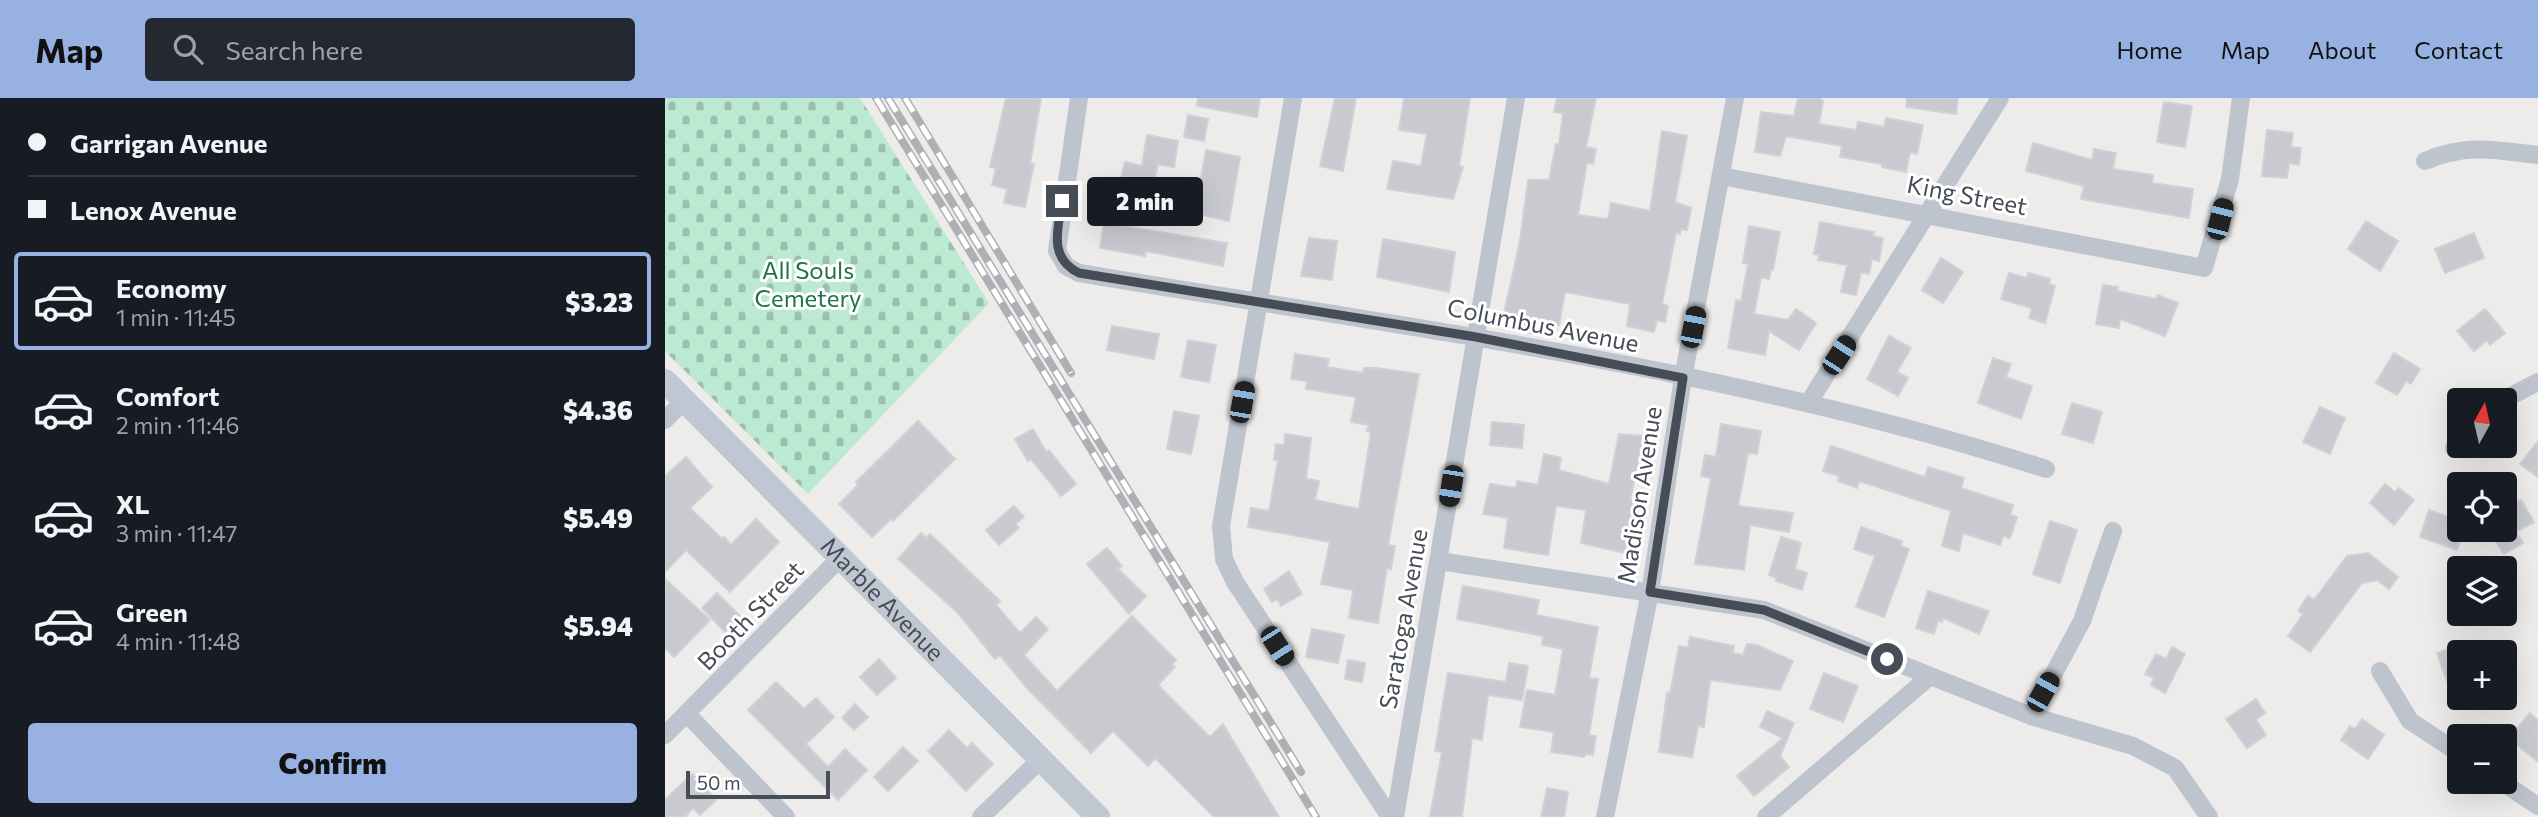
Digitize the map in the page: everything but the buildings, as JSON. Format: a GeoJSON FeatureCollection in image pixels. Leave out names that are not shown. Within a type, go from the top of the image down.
{"type":"FeatureCollection","features":[{"type":"Feature","properties":{"kind":"street","name":"Columbus Avenue"},"geometry":{"type":"LineString","coordinates":[[1079,98],[1058,226],[1057,251],[1066,266],[1079,273],[1476,337],[1809,402],[1971,444],[2046,469]]}},
{"type":"Feature","properties":{"kind":"street"},"geometry":{"type":"LineString","coordinates":[[1293,98],[1221,526],[1224,559],[1234,582],[1392,817]]}},
{"type":"Feature","properties":{"kind":"street","name":"Saratoga Avenue"},"geometry":{"type":"LineString","coordinates":[[1392,817],[1439,561],[1516,98]]}},
{"type":"Feature","properties":{"kind":"street","name":"Madison Avenue"},"geometry":{"type":"LineString","coordinates":[[1605,817],[1650,592],[1683,378],[1735,98]]}},
{"type":"Feature","properties":{"kind":"street"},"geometry":{"type":"LineString","coordinates":[[1809,402],[2000,98]]}},
{"type":"Feature","properties":{"kind":"street","name":"King Street"},"geometry":{"type":"LineString","coordinates":[[1721,176],[2204,268],[2230,179],[2241,98]]}},
{"type":"Feature","properties":{"kind":"street"},"geometry":{"type":"LineString","coordinates":[[2425,161],[2451,150],[2478,148],[2538,155]]}},
{"type":"Feature","properties":{"kind":"street","name":"Marble Avenue"},"geometry":{"type":"LineString","coordinates":[[665,381],[1098,817]]}},
{"type":"Feature","properties":{"kind":"street"},"geometry":{"type":"LineString","coordinates":[[2517,393],[2538,382]]}},
{"type":"Feature","properties":{"kind":"street"},"geometry":{"type":"LineString","coordinates":[[665,420],[684,401]]}},
{"type":"Feature","properties":{"kind":"street"},"geometry":{"type":"LineString","coordinates":[[2031,716],[2082,621],[2113,531]]}},
{"type":"Feature","properties":{"kind":"street","name":"Booth Street"},"geometry":{"type":"LineString","coordinates":[[665,736],[841,558]]}},
{"type":"Feature","properties":{"kind":"street"},"geometry":{"type":"LineString","coordinates":[[1439,561],[1764,610],[2031,716],[2133,746],[2175,768],[2209,817]]}},
{"type":"Feature","properties":{"kind":"street"},"geometry":{"type":"LineString","coordinates":[[2380,671],[2410,720],[2447,745]]}},
{"type":"Feature","properties":{"kind":"street"},"geometry":{"type":"LineString","coordinates":[[1766,817],[1929,677]]}},
{"type":"Feature","properties":{"kind":"street"},"geometry":{"type":"LineString","coordinates":[[688,715],[786,817]]}},
{"type":"Feature","properties":{"kind":"street"},"geometry":{"type":"LineString","coordinates":[[981,817],[1040,760]]}},
{"type":"Feature","properties":{"kind":"street"},"geometry":{"type":"LineString","coordinates":[[2517,792],[2538,806]]}},
{"type":"Feature","properties":{"kind":"green space","name":"All Souls Cemetery"},"geometry":{"type":"Polygon","coordinates":[[[665,98],[860,98],[989,303],[808,494],[665,351],[665,98]]]}},
{"type":"Feature","properties":{"kind":"railway"},"geometry":{"type":"LineString","coordinates":[[876,98],[1316,817]]}},
{"type":"Feature","properties":{"kind":"railway"},"geometry":{"type":"LineString","coordinates":[[888,98],[1301,772]]}},
{"type":"Feature","properties":{"kind":"railway"},"geometry":{"type":"LineString","coordinates":[[905,98],[1071,373]]}},
{"type":"Feature","properties":{"kind":"route"},"geometry":{"type":"LineString","coordinates":[[1062,201],[1057,251],[1066,266],[1079,273],[1476,337],[1683,378],[1650,592],[1764,610],[1887,659]]}}]}
